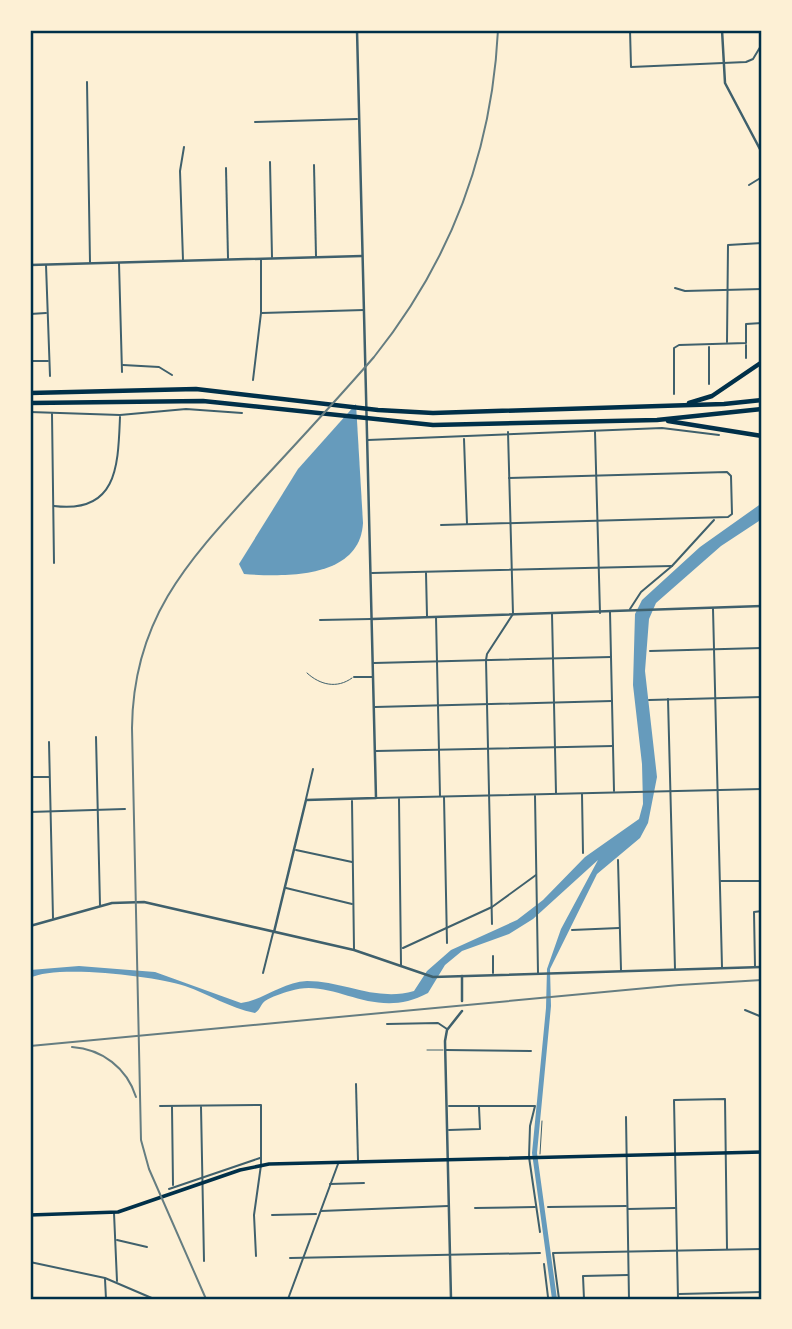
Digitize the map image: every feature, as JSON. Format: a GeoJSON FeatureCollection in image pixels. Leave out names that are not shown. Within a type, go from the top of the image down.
{"type":"FeatureCollection","features":[{"type":"Feature","properties":{"kind":"highway"},"geometry":{"type":"LineString","coordinates":[[667,407],[712,396],[762,362]]}},
{"type":"Feature","properties":{"kind":"highway"},"geometry":{"type":"LineString","coordinates":[[30,393],[197,389],[378,410],[446,413],[667,407],[762,400]]}},
{"type":"Feature","properties":{"kind":"highway"},"geometry":{"type":"LineString","coordinates":[[30,403],[203,401],[433,425],[657,420],[762,409]]}},
{"type":"Feature","properties":{"kind":"highway"},"geometry":{"type":"LineString","coordinates":[[657,420],[762,436]]}},
{"type":"Feature","properties":{"kind":"main road"},"geometry":{"type":"LineString","coordinates":[[30,1214],[116,1212],[260,1166],[762,1152]]}},
{"type":"Feature","properties":{"kind":"street"},"geometry":{"type":"LineString","coordinates":[[357,30],[376,799]]}},
{"type":"Feature","properties":{"kind":"street"},"geometry":{"type":"LineString","coordinates":[[630,30],[631,67],[723,64],[753,59],[762,44]]}},
{"type":"Feature","properties":{"kind":"street"},"geometry":{"type":"LineString","coordinates":[[676,30],[722,30],[723,64],[729,96],[762,153]]}},
{"type":"Feature","properties":{"kind":"street"},"geometry":{"type":"LineString","coordinates":[[86,82],[90,263]]}},
{"type":"Feature","properties":{"kind":"street"},"geometry":{"type":"LineString","coordinates":[[255,122],[358,119]]}},
{"type":"Feature","properties":{"kind":"street"},"geometry":{"type":"LineString","coordinates":[[183,261],[180,171],[184,147]]}},
{"type":"Feature","properties":{"kind":"street"},"geometry":{"type":"LineString","coordinates":[[270,162],[272,258]]}},
{"type":"Feature","properties":{"kind":"street"},"geometry":{"type":"LineString","coordinates":[[314,165],[316,257]]}},
{"type":"Feature","properties":{"kind":"street"},"geometry":{"type":"LineString","coordinates":[[226,168],[228,259]]}},
{"type":"Feature","properties":{"kind":"street"},"geometry":{"type":"LineString","coordinates":[[749,185],[762,177]]}},
{"type":"Feature","properties":{"kind":"street"},"geometry":{"type":"LineString","coordinates":[[727,343],[728,245],[762,243]]}},
{"type":"Feature","properties":{"kind":"street"},"geometry":{"type":"LineString","coordinates":[[30,265],[362,256]]}},
{"type":"Feature","properties":{"kind":"street"},"geometry":{"type":"LineString","coordinates":[[253,380],[261,313],[261,258]]}},
{"type":"Feature","properties":{"kind":"street"},"geometry":{"type":"LineString","coordinates":[[119,262],[122,372]]}},
{"type":"Feature","properties":{"kind":"street"},"geometry":{"type":"LineString","coordinates":[[46,264],[50,376]]}},
{"type":"Feature","properties":{"kind":"street"},"geometry":{"type":"LineString","coordinates":[[675,288],[685,291],[762,289]]}},
{"type":"Feature","properties":{"kind":"street"},"geometry":{"type":"LineString","coordinates":[[261,313],[364,310]]}},
{"type":"Feature","properties":{"kind":"street"},"geometry":{"type":"LineString","coordinates":[[30,314],[47,313]]}},
{"type":"Feature","properties":{"kind":"street"},"geometry":{"type":"LineString","coordinates":[[746,358],[746,324],[762,323]]}},
{"type":"Feature","properties":{"kind":"street"},"geometry":{"type":"LineString","coordinates":[[674,394],[674,348],[680,345],[746,343]]}},
{"type":"Feature","properties":{"kind":"street"},"geometry":{"type":"LineString","coordinates":[[709,344],[709,384]]}},
{"type":"Feature","properties":{"kind":"street"},"geometry":{"type":"LineString","coordinates":[[30,361],[49,361]]}},
{"type":"Feature","properties":{"kind":"street"},"geometry":{"type":"LineString","coordinates":[[122,365],[159,367],[172,375]]}},
{"type":"Feature","properties":{"kind":"street"},"geometry":{"type":"LineString","coordinates":[[30,412],[120,415],[186,409],[242,413]]}},
{"type":"Feature","properties":{"kind":"street"},"geometry":{"type":"LineString","coordinates":[[52,412],[54,563]]}},
{"type":"Feature","properties":{"kind":"street"},"geometry":{"type":"LineString","coordinates":[[53,506],[85,506],[100,498],[109,487],[117,463],[120,415]]}},
{"type":"Feature","properties":{"kind":"street"},"geometry":{"type":"LineString","coordinates":[[367,440],[464,437],[508,432],[677,428],[719,435]]}},
{"type":"Feature","properties":{"kind":"street"},"geometry":{"type":"LineString","coordinates":[[595,430],[600,613]]}},
{"type":"Feature","properties":{"kind":"street"},"geometry":{"type":"LineString","coordinates":[[492,924],[486,660],[487,654],[513,614],[508,432]]}},
{"type":"Feature","properties":{"kind":"street"},"geometry":{"type":"LineString","coordinates":[[464,437],[467,525]]}},
{"type":"Feature","properties":{"kind":"street"},"geometry":{"type":"LineString","coordinates":[[441,525],[731,516],[729,473],[509,478]]}},
{"type":"Feature","properties":{"kind":"street"},"geometry":{"type":"LineString","coordinates":[[630,610],[641,592],[672,566],[716,518]]}},
{"type":"Feature","properties":{"kind":"street"},"geometry":{"type":"LineString","coordinates":[[370,573],[672,566]]}},
{"type":"Feature","properties":{"kind":"street"},"geometry":{"type":"LineString","coordinates":[[426,572],[428,617]]}},
{"type":"Feature","properties":{"kind":"street"},"geometry":{"type":"LineString","coordinates":[[320,620],[762,606]]}},
{"type":"Feature","properties":{"kind":"street"},"geometry":{"type":"LineString","coordinates":[[713,607],[722,968]]}},
{"type":"Feature","properties":{"kind":"street"},"geometry":{"type":"LineString","coordinates":[[610,612],[614,792]]}},
{"type":"Feature","properties":{"kind":"street"},"geometry":{"type":"LineString","coordinates":[[552,614],[556,794]]}},
{"type":"Feature","properties":{"kind":"street"},"geometry":{"type":"LineString","coordinates":[[436,617],[447,943]]}},
{"type":"Feature","properties":{"kind":"street"},"geometry":{"type":"LineString","coordinates":[[650,651],[762,648]]}},
{"type":"Feature","properties":{"kind":"street"},"geometry":{"type":"LineString","coordinates":[[373,663],[611,657]]}},
{"type":"Feature","properties":{"kind":"street"},"geometry":{"type":"LineString","coordinates":[[354,677],[373,677]]}},
{"type":"Feature","properties":{"kind":"street"},"geometry":{"type":"LineString","coordinates":[[649,700],[762,697]]}},
{"type":"Feature","properties":{"kind":"street"},"geometry":{"type":"LineString","coordinates":[[668,699],[675,970]]}},
{"type":"Feature","properties":{"kind":"street"},"geometry":{"type":"LineString","coordinates":[[374,707],[612,701]]}},
{"type":"Feature","properties":{"kind":"street"},"geometry":{"type":"LineString","coordinates":[[96,737],[100,906]]}},
{"type":"Feature","properties":{"kind":"street"},"geometry":{"type":"LineString","coordinates":[[49,743],[53,919]]}},
{"type":"Feature","properties":{"kind":"street"},"geometry":{"type":"LineString","coordinates":[[375,751],[613,746]]}},
{"type":"Feature","properties":{"kind":"street"},"geometry":{"type":"LineString","coordinates":[[264,974],[313,769]]}},
{"type":"Feature","properties":{"kind":"street"},"geometry":{"type":"LineString","coordinates":[[30,777],[50,777]]}},
{"type":"Feature","properties":{"kind":"street"},"geometry":{"type":"LineString","coordinates":[[306,800],[762,789]]}},
{"type":"Feature","properties":{"kind":"street"},"geometry":{"type":"LineString","coordinates":[[582,793],[583,853]]}},
{"type":"Feature","properties":{"kind":"street"},"geometry":{"type":"LineString","coordinates":[[535,794],[541,974]]}},
{"type":"Feature","properties":{"kind":"street"},"geometry":{"type":"LineString","coordinates":[[398,798],[401,966]]}},
{"type":"Feature","properties":{"kind":"street"},"geometry":{"type":"LineString","coordinates":[[352,799],[354,950]]}},
{"type":"Feature","properties":{"kind":"street"},"geometry":{"type":"LineString","coordinates":[[30,812],[125,809]]}},
{"type":"Feature","properties":{"kind":"street"},"geometry":{"type":"LineString","coordinates":[[294,849],[353,862]]}},
{"type":"Feature","properties":{"kind":"street"},"geometry":{"type":"LineString","coordinates":[[618,860],[621,971]]}},
{"type":"Feature","properties":{"kind":"street"},"geometry":{"type":"LineString","coordinates":[[402,949],[492,907],[537,874]]}},
{"type":"Feature","properties":{"kind":"street"},"geometry":{"type":"LineString","coordinates":[[720,881],[762,880]]}},
{"type":"Feature","properties":{"kind":"street"},"geometry":{"type":"LineString","coordinates":[[285,888],[354,904]]}},
{"type":"Feature","properties":{"kind":"street"},"geometry":{"type":"LineString","coordinates":[[30,926],[123,902],[154,904],[354,950],[420,974],[440,978],[494,974],[762,967]]}},
{"type":"Feature","properties":{"kind":"street"},"geometry":{"type":"LineString","coordinates":[[755,968],[754,912],[762,911]]}},
{"type":"Feature","properties":{"kind":"street"},"geometry":{"type":"LineString","coordinates":[[572,930],[620,928]]}},
{"type":"Feature","properties":{"kind":"street"},"geometry":{"type":"LineString","coordinates":[[494,957],[494,974]]}},
{"type":"Feature","properties":{"kind":"street"},"geometry":{"type":"LineString","coordinates":[[462,976],[462,1000]]}},
{"type":"Feature","properties":{"kind":"street"},"geometry":{"type":"LineString","coordinates":[[745,1010],[762,1017]]}},
{"type":"Feature","properties":{"kind":"street"},"geometry":{"type":"LineString","coordinates":[[451,1299],[446,1050],[447,1030],[462,1011]]}},
{"type":"Feature","properties":{"kind":"street"},"geometry":{"type":"LineString","coordinates":[[387,1024],[438,1023],[447,1030]]}},
{"type":"Feature","properties":{"kind":"street"},"geometry":{"type":"LineString","coordinates":[[446,1050],[531,1051]]}},
{"type":"Feature","properties":{"kind":"street"},"geometry":{"type":"LineString","coordinates":[[356,1084],[358,1162]]}},
{"type":"Feature","properties":{"kind":"street"},"geometry":{"type":"LineString","coordinates":[[678,1299],[674,1100],[725,1099],[727,1249]]}},
{"type":"Feature","properties":{"kind":"street"},"geometry":{"type":"LineString","coordinates":[[160,1106],[261,1105],[261,1158],[254,1215],[257,1256]]}},
{"type":"Feature","properties":{"kind":"street"},"geometry":{"type":"LineString","coordinates":[[447,1106],[532,1105],[535,1108],[530,1126],[529,1157],[540,1232]]}},
{"type":"Feature","properties":{"kind":"street"},"geometry":{"type":"LineString","coordinates":[[172,1106],[173,1188]]}},
{"type":"Feature","properties":{"kind":"street"},"geometry":{"type":"LineString","coordinates":[[201,1106],[204,1261]]}},
{"type":"Feature","properties":{"kind":"street"},"geometry":{"type":"LineString","coordinates":[[448,1130],[480,1129],[479,1106]]}},
{"type":"Feature","properties":{"kind":"street"},"geometry":{"type":"LineString","coordinates":[[626,1117],[629,1299]]}},
{"type":"Feature","properties":{"kind":"street"},"geometry":{"type":"LineString","coordinates":[[169,1189],[261,1158]]}},
{"type":"Feature","properties":{"kind":"street"},"geometry":{"type":"LineString","coordinates":[[288,1299],[338,1163]]}},
{"type":"Feature","properties":{"kind":"street"},"geometry":{"type":"LineString","coordinates":[[330,1184],[364,1183]]}},
{"type":"Feature","properties":{"kind":"street"},"geometry":{"type":"LineString","coordinates":[[272,1215],[449,1206]]}},
{"type":"Feature","properties":{"kind":"street"},"geometry":{"type":"LineString","coordinates":[[475,1208],[536,1207]]}},
{"type":"Feature","properties":{"kind":"street"},"geometry":{"type":"LineString","coordinates":[[548,1207],[676,1208]]}},
{"type":"Feature","properties":{"kind":"street"},"geometry":{"type":"LineString","coordinates":[[116,1212],[117,1282]]}},
{"type":"Feature","properties":{"kind":"street"},"geometry":{"type":"LineString","coordinates":[[116,1239],[147,1247]]}},
{"type":"Feature","properties":{"kind":"street"},"geometry":{"type":"LineString","coordinates":[[559,1299],[553,1253],[762,1249]]}},
{"type":"Feature","properties":{"kind":"street"},"geometry":{"type":"LineString","coordinates":[[290,1258],[540,1253]]}},
{"type":"Feature","properties":{"kind":"street"},"geometry":{"type":"LineString","coordinates":[[30,1262],[105,1278],[153,1299]]}},
{"type":"Feature","properties":{"kind":"street"},"geometry":{"type":"LineString","coordinates":[[499,1299],[548,1299],[544,1264]]}},
{"type":"Feature","properties":{"kind":"street"},"geometry":{"type":"LineString","coordinates":[[584,1299],[583,1276],[628,1275]]}},
{"type":"Feature","properties":{"kind":"street"},"geometry":{"type":"LineString","coordinates":[[105,1278],[106,1299]]}},
{"type":"Feature","properties":{"kind":"street"},"geometry":{"type":"LineString","coordinates":[[678,1294],[762,1292]]}},
{"type":"Feature","properties":{"kind":"lane"},"geometry":{"type":"LineString","coordinates":[[307,673],[314,679],[335,685],[354,677]]}},
{"type":"Feature","properties":{"kind":"lane"},"geometry":{"type":"LineString","coordinates":[[427,1050],[446,1050]]}},
{"type":"Feature","properties":{"kind":"lane"},"geometry":{"type":"LineString","coordinates":[[540,1157],[542,1121]]}},
{"type":"Feature","properties":{"kind":"water"},"geometry":{"type":"Polygon","coordinates":[[[356,404],[363,523],[359,541],[349,555],[335,565],[318,571],[279,575],[244,574],[239,564],[298,469],[356,404]]]}},
{"type":"Feature","properties":{"kind":"water"},"geometry":{"type":"Polygon","coordinates":[[[762,503],[762,519],[721,546],[656,603],[649,619],[645,671],[657,777],[648,823],[640,838],[597,874],[550,969],[551,1006],[537,1153],[557,1299],[552,1299],[532,1153],[546,1008],[547,969],[561,929],[598,860],[533,919],[509,934],[462,951],[445,965],[428,993],[408,1001],[372,1002],[322,989],[306,988],[270,998],[263,1002],[255,1013],[236,1008],[185,986],[152,979],[82,972],[43,974],[30,978],[30,970],[79,966],[155,972],[241,1003],[289,984],[307,981],[373,993],[400,994],[414,991],[427,971],[451,950],[517,920],[543,900],[585,857],[639,819],[643,804],[642,764],[633,685],[635,614],[642,600],[700,547],[762,503]]]}},
{"type":"Feature","properties":{"kind":"railway"},"geometry":{"type":"LineString","coordinates":[[206,1299],[149,1169],[141,1140],[132,728],[135,690],[142,655],[153,624],[186,568],[230,515],[374,357],[425,283],[462,204],[476,162],[487,119],[498,30]]}},
{"type":"Feature","properties":{"kind":"railway"},"geometry":{"type":"LineString","coordinates":[[30,1046],[679,985],[762,980]]}},
{"type":"Feature","properties":{"kind":"railway"},"geometry":{"type":"LineString","coordinates":[[72,1047],[93,1052],[112,1062],[126,1077],[136,1097]]}}]}
